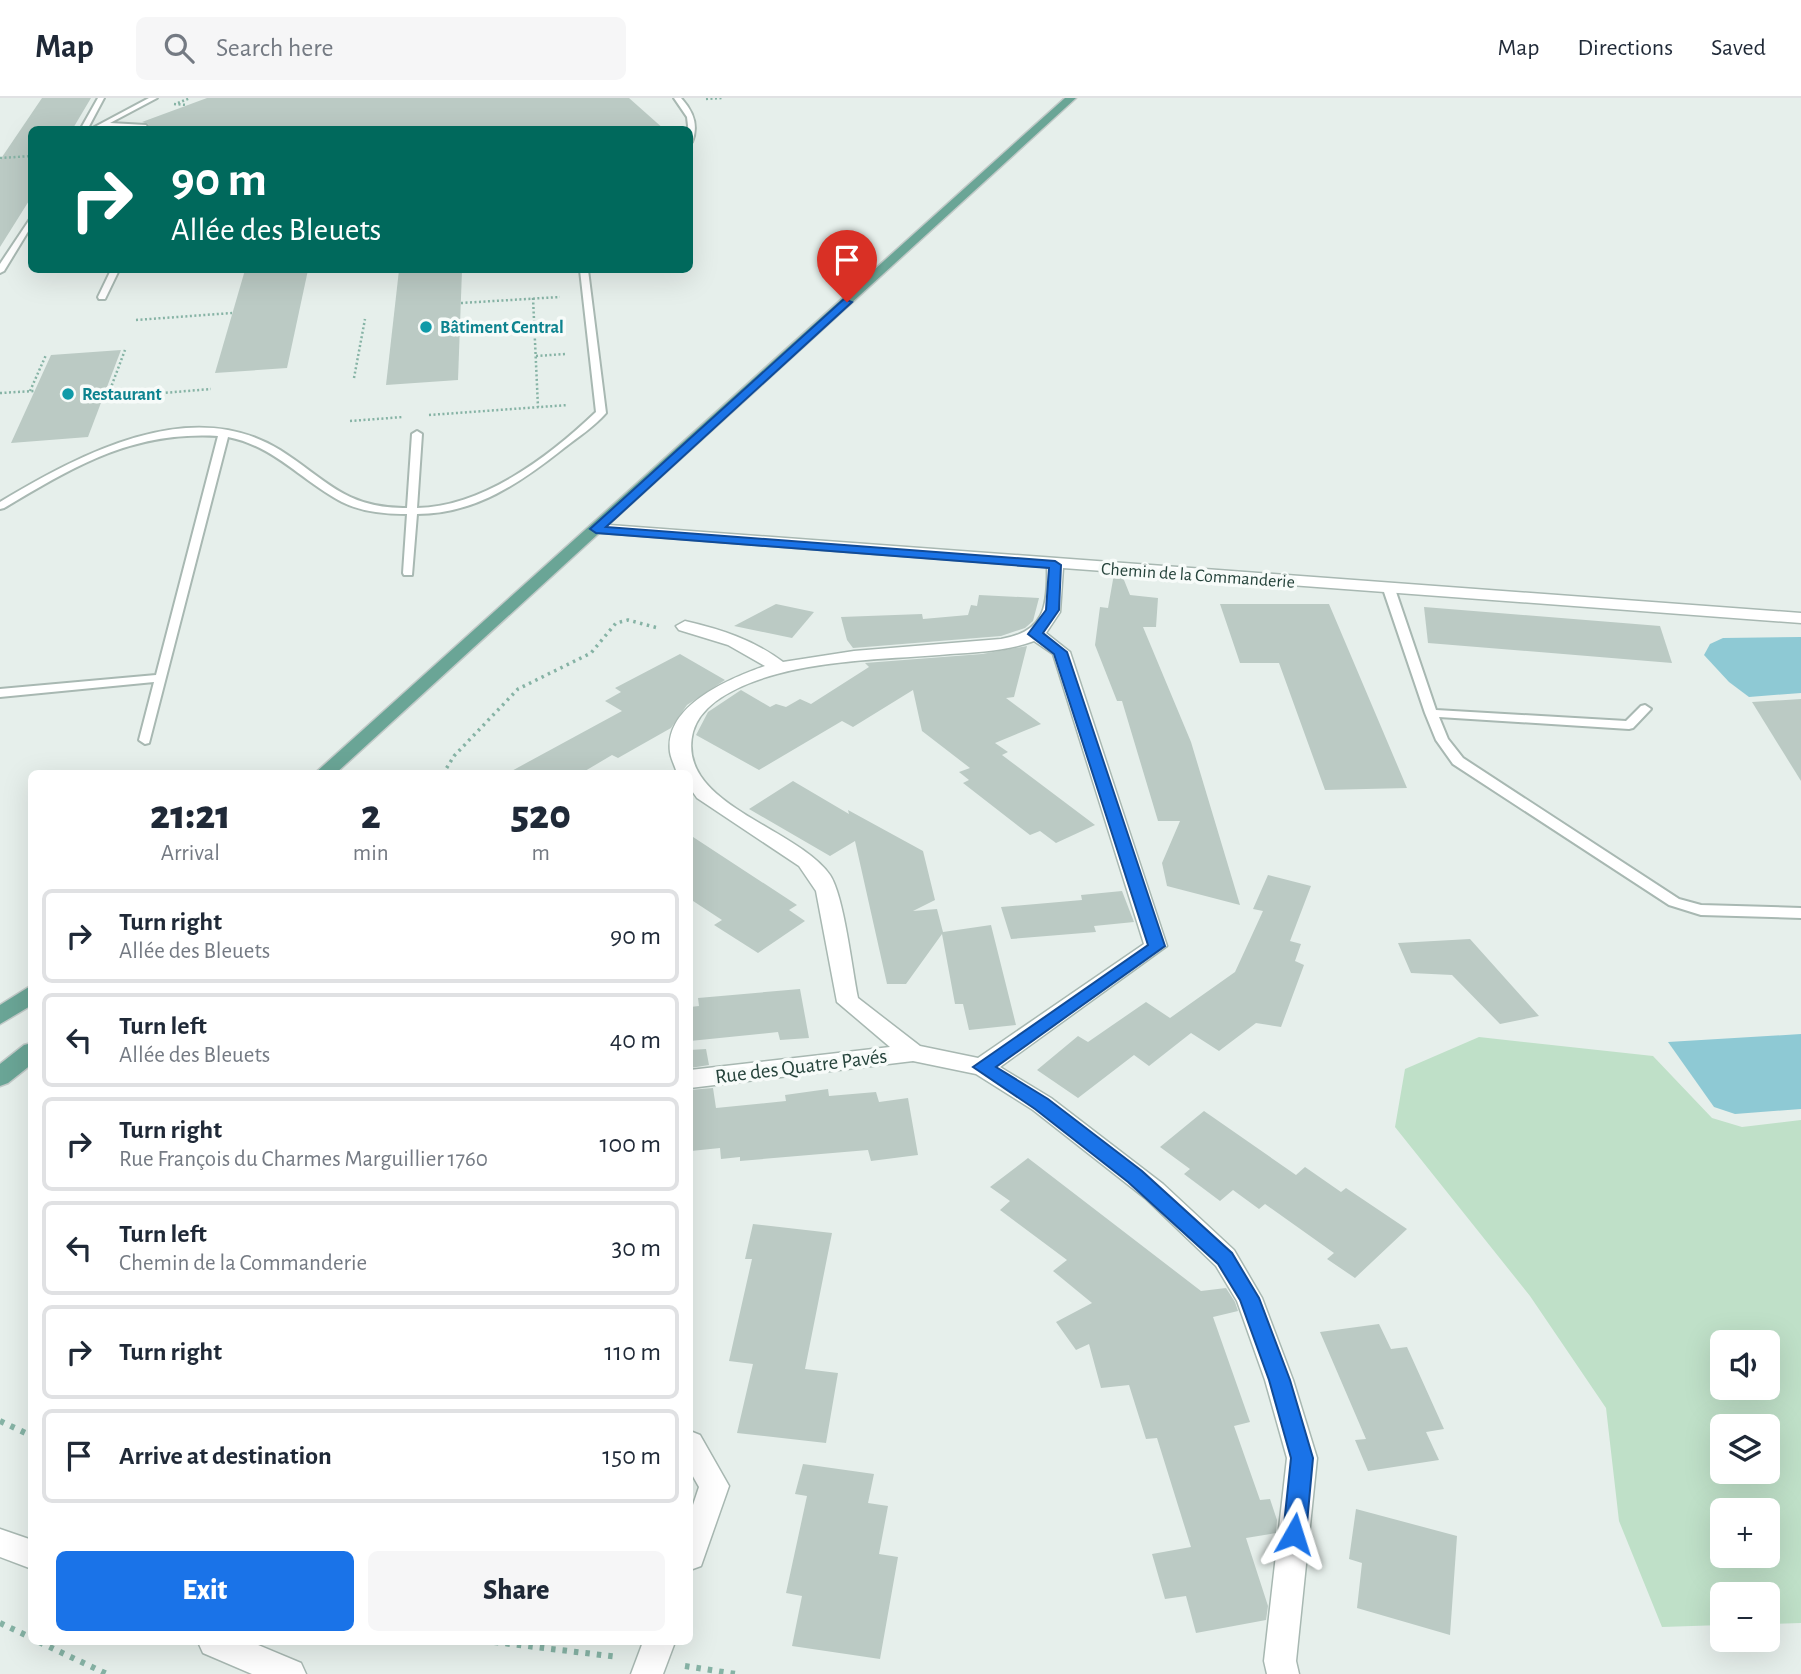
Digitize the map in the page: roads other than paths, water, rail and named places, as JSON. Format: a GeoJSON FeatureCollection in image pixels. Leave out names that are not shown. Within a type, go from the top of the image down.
{"type":"FeatureCollection","features":[{"type":"Feature","properties":{"kind":"main road"},"geometry":{"type":"LineString","coordinates":[[327,770],[1071,98]]}},
{"type":"Feature","properties":{"kind":"main road"},"geometry":{"type":"LineString","coordinates":[[0,1016],[28,996]]}},
{"type":"Feature","properties":{"kind":"main road"},"geometry":{"type":"LineString","coordinates":[[0,1077],[28,1054]]}},
{"type":"Feature","properties":{"kind":"street","name":"Chemin de la Commanderie"},"geometry":{"type":"LineString","coordinates":[[596,529],[1801,618]]}},
{"type":"Feature","properties":{"kind":"street"},"geometry":{"type":"LineString","coordinates":[[678,770],[679,748],[686,724],[709,699],[739,681],[779,668],[851,656],[1005,644],[1035,634],[1045,625],[1052,610],[1055,565]]}},
{"type":"Feature","properties":{"kind":"street"},"geometry":{"type":"LineString","coordinates":[[685,626],[721,636],[762,654],[779,668]]}},
{"type":"Feature","properties":{"kind":"street"},"geometry":{"type":"LineString","coordinates":[[982,1067],[1156,946],[1060,652],[1035,634]]}},
{"type":"Feature","properties":{"kind":"street"},"geometry":{"type":"LineString","coordinates":[[693,784],[705,795],[805,859],[821,878],[829,899],[848,1002],[913,1053],[982,1067],[1042,1104],[1154,1191],[1225,1258],[1249,1298],[1279,1380],[1302,1458],[1280,1661],[1283,1674]]}},
{"type":"Feature","properties":{"kind":"street","name":"Rue des Quatre Pavés"},"geometry":{"type":"LineString","coordinates":[[693,1079],[913,1053]]}},
{"type":"Feature","properties":{"kind":"street"},"geometry":{"type":"LineString","coordinates":[[693,1449],[714,1486],[693,1547]]}},
{"type":"Feature","properties":{"kind":"street"},"geometry":{"type":"LineString","coordinates":[[221,1645],[290,1674]]}},
{"type":"Feature","properties":{"kind":"street"},"geometry":{"type":"LineString","coordinates":[[647,1674],[658,1645]]}},
{"type":"Feature","properties":{"kind":"lane"},"geometry":{"type":"LineString","coordinates":[[85,126],[101,98]]}},
{"type":"Feature","properties":{"kind":"lane"},"geometry":{"type":"LineString","coordinates":[[97,126],[154,98]]}},
{"type":"Feature","properties":{"kind":"lane"},"geometry":{"type":"LineString","coordinates":[[677,98],[691,116],[693,126]]}},
{"type":"Feature","properties":{"kind":"lane"},"geometry":{"type":"LineString","coordinates":[[0,271],[28,225]]}},
{"type":"Feature","properties":{"kind":"lane"},"geometry":{"type":"LineString","coordinates":[[102,297],[114,273]]}},
{"type":"Feature","properties":{"kind":"lane"},"geometry":{"type":"LineString","coordinates":[[0,506],[79,459],[120,444],[187,432],[224,433],[273,447],[345,500],[375,510],[413,512],[465,505],[513,484],[601,413],[584,273]]}},
{"type":"Feature","properties":{"kind":"lane"},"geometry":{"type":"LineString","coordinates":[[145,740],[224,433]]}},
{"type":"Feature","properties":{"kind":"lane"},"geometry":{"type":"LineString","coordinates":[[408,573],[417,434]]}},
{"type":"Feature","properties":{"kind":"lane"},"geometry":{"type":"LineString","coordinates":[[1389,589],[1432,713],[1443,740],[1458,761],[1657,893],[1701,910],[1801,913]]}},
{"type":"Feature","properties":{"kind":"lane"},"geometry":{"type":"LineString","coordinates":[[0,693],[161,678]]}},
{"type":"Feature","properties":{"kind":"lane"},"geometry":{"type":"LineString","coordinates":[[1432,713],[1629,725],[1645,709]]}},
{"type":"Feature","properties":{"kind":"water"},"geometry":{"type":"Polygon","coordinates":[[[1801,637],[1801,693],[1749,697],[1729,682],[1704,655],[1710,644],[1723,638],[1801,637]]]}},
{"type":"Feature","properties":{"kind":"water"},"geometry":{"type":"Polygon","coordinates":[[[1801,1034],[1801,1109],[1735,1114],[1714,1107],[1668,1042],[1801,1034]]]}},
{"type":"Feature","properties":{"kind":"place","name":"Bâtiment Central"},"geometry":{"type":"Point","coordinates":[426,327]}},
{"type":"Feature","properties":{"kind":"place","name":"Restaurant"},"geometry":{"type":"Point","coordinates":[68,394]}}]}
